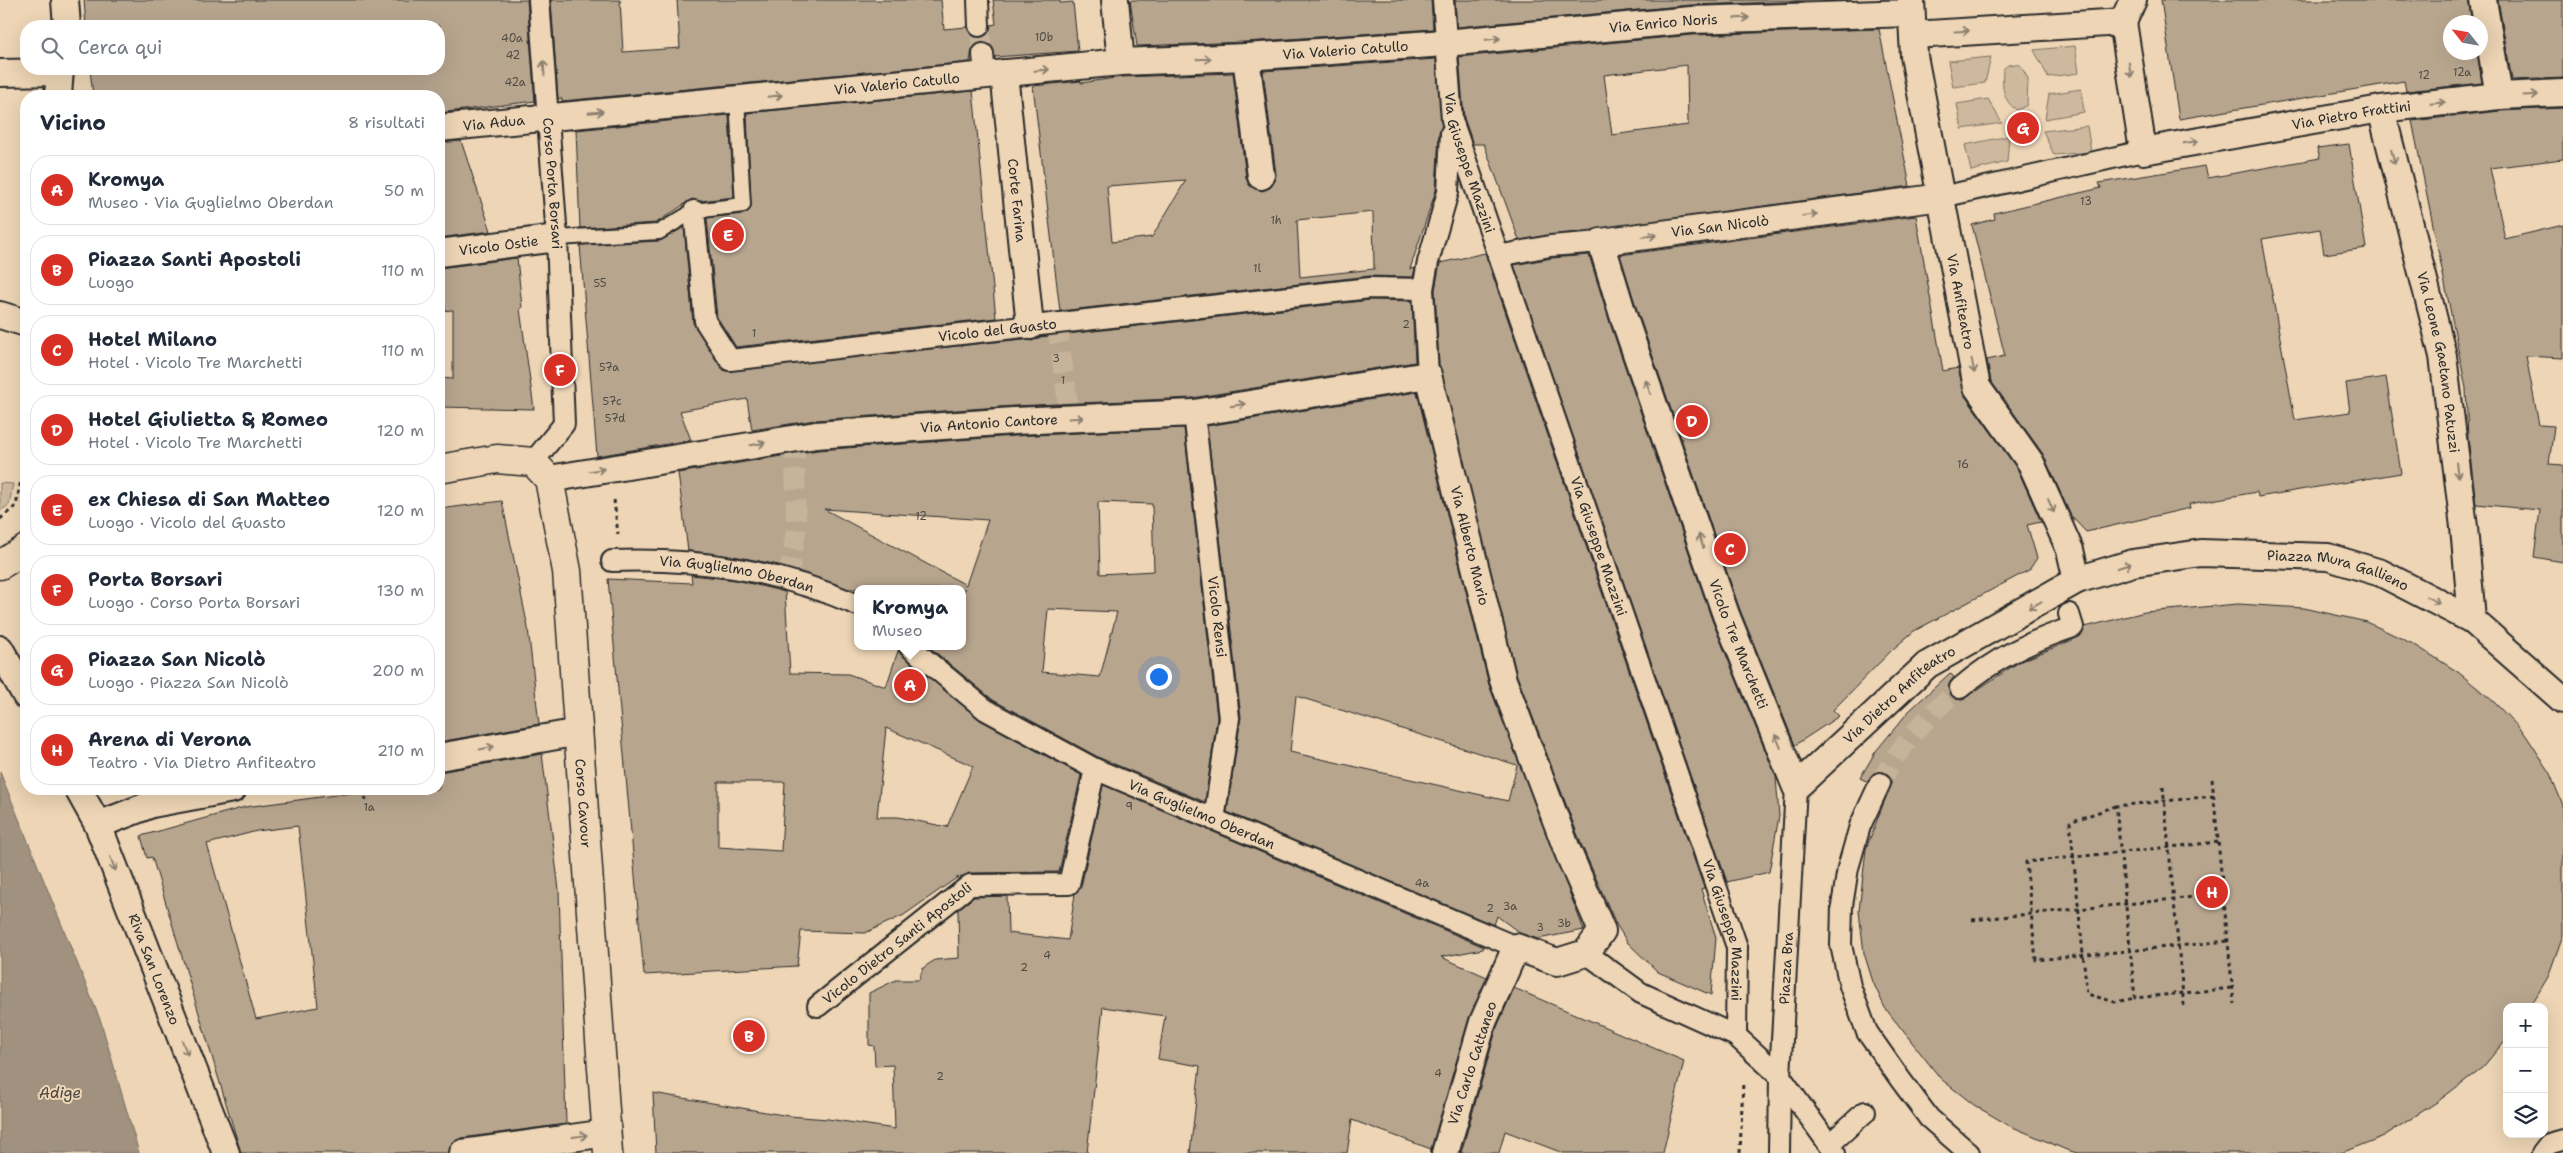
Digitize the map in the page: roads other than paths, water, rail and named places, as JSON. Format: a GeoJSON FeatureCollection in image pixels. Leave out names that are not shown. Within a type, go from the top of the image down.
{"type":"FeatureCollection","features":[{"type":"Feature","properties":{"kind":"street"},"geometry":{"type":"LineString","coordinates":[[66,0],[67,20]]}},
{"type":"Feature","properties":{"kind":"street","name":"Corso Porta Borsari"},"geometry":{"type":"LineString","coordinates":[[539,0],[557,238],[564,424],[541,470]]}},
{"type":"Feature","properties":{"kind":"street"},"geometry":{"type":"LineString","coordinates":[[978,0],[979,26]]}},
{"type":"Feature","properties":{"kind":"street"},"geometry":{"type":"LineString","coordinates":[[1115,0],[1121,62]]}},
{"type":"Feature","properties":{"kind":"street","name":"Via Giuseppe Mazzini"},"geometry":{"type":"LineString","coordinates":[[1443,0],[1452,120],[1737,948],[1736,1036]]}},
{"type":"Feature","properties":{"kind":"street"},"geometry":{"type":"LineString","coordinates":[[2483,0],[2499,96]]}},
{"type":"Feature","properties":{"kind":"street","name":"Via Enrico Noris"},"geometry":{"type":"LineString","coordinates":[[1445,43],[1691,10],[1912,16],[2128,11]]}},
{"type":"Feature","properties":{"kind":"street"},"geometry":{"type":"LineString","coordinates":[[1942,198],[2143,151],[2128,11]]}},
{"type":"Feature","properties":{"kind":"street","name":"Via Anfiteatro"},"geometry":{"type":"LineString","coordinates":[[1912,16],[1914,56],[1977,387],[2031,463],[2070,550],[2077,580]]}},
{"type":"Feature","properties":{"kind":"street","name":"Via Valerio Catullo"},"geometry":{"type":"LineString","coordinates":[[548,117],[737,100],[991,68],[1246,57],[1445,43]]}},
{"type":"Feature","properties":{"kind":"street"},"geometry":{"type":"LineString","coordinates":[[1246,57],[1261,176]]}},
{"type":"Feature","properties":{"kind":"street","name":"Corte Farina"},"geometry":{"type":"LineString","coordinates":[[991,68],[1030,326]]}},
{"type":"Feature","properties":{"kind":"street"},"geometry":{"type":"LineString","coordinates":[[0,73],[59,79]]}},
{"type":"Feature","properties":{"kind":"street","name":"Via Pietro Frattini"},"geometry":{"type":"LineString","coordinates":[[2143,151],[2381,109],[2499,96],[2563,93]]}},
{"type":"Feature","properties":{"kind":"street","name":"Via Leone Gaetano Patuzzi"},"geometry":{"type":"LineString","coordinates":[[2381,109],[2443,356],[2464,526],[2472,620]]}},
{"type":"Feature","properties":{"kind":"street","name":"Via Adua"},"geometry":{"type":"LineString","coordinates":[[445,127],[548,117]]}},
{"type":"Feature","properties":{"kind":"street","name":"Via Alberto Mario"},"geometry":{"type":"LineString","coordinates":[[1452,120],[1448,192],[1428,262],[1423,289],[1428,375],[1503,680],[1568,852],[1602,931],[1586,953]]}},
{"type":"Feature","properties":{"kind":"street","name":"Via San Nicolò"},"geometry":{"type":"LineString","coordinates":[[1498,256],[1550,246],[1600,242],[1942,198]]}},
{"type":"Feature","properties":{"kind":"street","name":"Vicolo del Guasto"},"geometry":{"type":"LineString","coordinates":[[694,211],[704,321],[730,360],[1370,288],[1423,289]]}},
{"type":"Feature","properties":{"kind":"street","name":"Vicolo Ostie"},"geometry":{"type":"LineString","coordinates":[[445,251],[557,238]]}},
{"type":"Feature","properties":{"kind":"street","name":"Vicolo Tre Marchetti"},"geometry":{"type":"LineString","coordinates":[[1600,242],[1624,318],[1726,615],[1796,786]]}},
{"type":"Feature","properties":{"kind":"street"},"geometry":{"type":"LineString","coordinates":[[0,315],[20,321]]}},
{"type":"Feature","properties":{"kind":"street","name":"Via Antonio Cantore"},"geometry":{"type":"LineString","coordinates":[[541,470],[610,468],[816,435],[1014,421],[1194,412],[1428,375]]}},
{"type":"Feature","properties":{"kind":"street","name":"Vicolo Rensi"},"geometry":{"type":"LineString","coordinates":[[1194,412],[1229,718],[1214,820]]}},
{"type":"Feature","properties":{"kind":"street"},"geometry":{"type":"LineString","coordinates":[[445,468],[497,459],[541,470]]}},
{"type":"Feature","properties":{"kind":"street","name":"Corso Cavour"},"geometry":{"type":"LineString","coordinates":[[541,470],[567,571],[607,1143]]}},
{"type":"Feature","properties":{"kind":"street"},"geometry":{"type":"LineString","coordinates":[[0,564],[20,552]]}},
{"type":"Feature","properties":{"kind":"street","name":"Piazza Mura Gallieno"},"geometry":{"type":"LineString","coordinates":[[2077,580],[2133,563],[2201,553],[2328,557],[2381,573],[2472,620],[2563,700]]}},
{"type":"Feature","properties":{"kind":"street","name":"Via Guglielmo Oberdan"},"geometry":{"type":"LineString","coordinates":[[616,561],[680,561],[734,566],[788,579],[854,604]]}},
{"type":"Feature","properties":{"kind":"street","name":"Via Dietro Anfiteatro"},"geometry":{"type":"LineString","coordinates":[[1796,786],[1926,665],[2077,580]]}},
{"type":"Feature","properties":{"kind":"street"},"geometry":{"type":"LineString","coordinates":[[1960,688],[1984,666],[2034,640],[2073,627],[2069,614]]}},
{"type":"Feature","properties":{"kind":"street"},"geometry":{"type":"LineString","coordinates":[[0,649],[20,685]]}},
{"type":"Feature","properties":{"kind":"street","name":"Via Guglielmo Oberdan"},"geometry":{"type":"LineString","coordinates":[[914,650],[986,710],[1095,769],[1516,947]]}},
{"type":"Feature","properties":{"kind":"street"},"geometry":{"type":"LineString","coordinates":[[445,756],[579,732]]}},
{"type":"Feature","properties":{"kind":"street","name":"Vicolo Dietro Santi Apostoli"},"geometry":{"type":"LineString","coordinates":[[818,1006],[970,885],[1070,884],[1095,769]]}},
{"type":"Feature","properties":{"kind":"street"},"geometry":{"type":"LineString","coordinates":[[1880,783],[1860,826],[1848,868],[1842,906],[1841,945],[1850,986],[1867,1032],[1900,1079],[1929,1118],[1969,1153]]}},
{"type":"Feature","properties":{"kind":"street","name":"Piazza Bra"},"geometry":{"type":"LineString","coordinates":[[1779,1153],[1780,1076],[1796,786]]}},
{"type":"Feature","properties":{"kind":"street","name":"Riva San Lorenzo"},"geometry":{"type":"LineString","coordinates":[[81,795],[98,825],[226,1153]]}},
{"type":"Feature","properties":{"kind":"street"},"geometry":{"type":"LineString","coordinates":[[98,825],[150,796]]}},
{"type":"Feature","properties":{"kind":"street"},"geometry":{"type":"LineString","coordinates":[[1516,947],[1558,962],[1586,953],[1641,993],[1736,1036],[1780,1076],[1832,1149],[1865,1112]]}},
{"type":"Feature","properties":{"kind":"street","name":"Via Carlo Cattaneo"},"geometry":{"type":"LineString","coordinates":[[1445,1153],[1483,1022],[1516,947]]}},
{"type":"Feature","properties":{"kind":"street"},"geometry":{"type":"LineString","coordinates":[[2542,1153],[2549,1144],[2563,1140]]}},
{"type":"Feature","properties":{"kind":"street"},"geometry":{"type":"LineString","coordinates":[[463,1153],[607,1143]]}},
{"type":"Feature","properties":{"kind":"lane"},"geometry":{"type":"LineString","coordinates":[[557,238],[659,232],[694,211],[742,205],[737,100]]}},
{"type":"Feature","properties":{"kind":"water","name":"Adige"},"geometry":{"type":"Polygon","coordinates":[[[0,772],[101,1022],[139,1153],[0,1153],[0,772]]]}},
{"type":"Feature","properties":{"kind":"tunnel"},"geometry":{"type":"LineString","coordinates":[[979,26],[983,54]]}},
{"type":"Feature","properties":{"kind":"tunnel"},"geometry":{"type":"LineString","coordinates":[[1057,323],[1070,419]]}},
{"type":"Feature","properties":{"kind":"tunnel"},"geometry":{"type":"LineString","coordinates":[[788,579],[796,531],[795,438]]}},
{"type":"Feature","properties":{"kind":"tunnel"},"geometry":{"type":"LineString","coordinates":[[1880,783],[1896,756],[1915,732],[1960,688]]}},
{"type":"Feature","properties":{"kind":"place","name":"Piazza San Nicolò"},"geometry":{"type":"Point","coordinates":[2023,128]}},
{"type":"Feature","properties":{"kind":"place","name":"ex Chiesa di San Matteo"},"geometry":{"type":"Point","coordinates":[728,235]}},
{"type":"Feature","properties":{"kind":"place","name":"Porta Borsari"},"geometry":{"type":"Point","coordinates":[560,370]}},
{"type":"Feature","properties":{"kind":"place","name":"Hotel Giulietta & Romeo"},"geometry":{"type":"Point","coordinates":[1692,421]}},
{"type":"Feature","properties":{"kind":"place","name":"Hotel Milano"},"geometry":{"type":"Point","coordinates":[1730,549]}},
{"type":"Feature","properties":{"kind":"place","name":"Kromya"},"geometry":{"type":"Point","coordinates":[910,685]}},
{"type":"Feature","properties":{"kind":"place","name":"Arena di Verona"},"geometry":{"type":"Point","coordinates":[2212,892]}},
{"type":"Feature","properties":{"kind":"place","name":"Piazza Santi Apostoli"},"geometry":{"type":"Point","coordinates":[749,1036]}}]}
